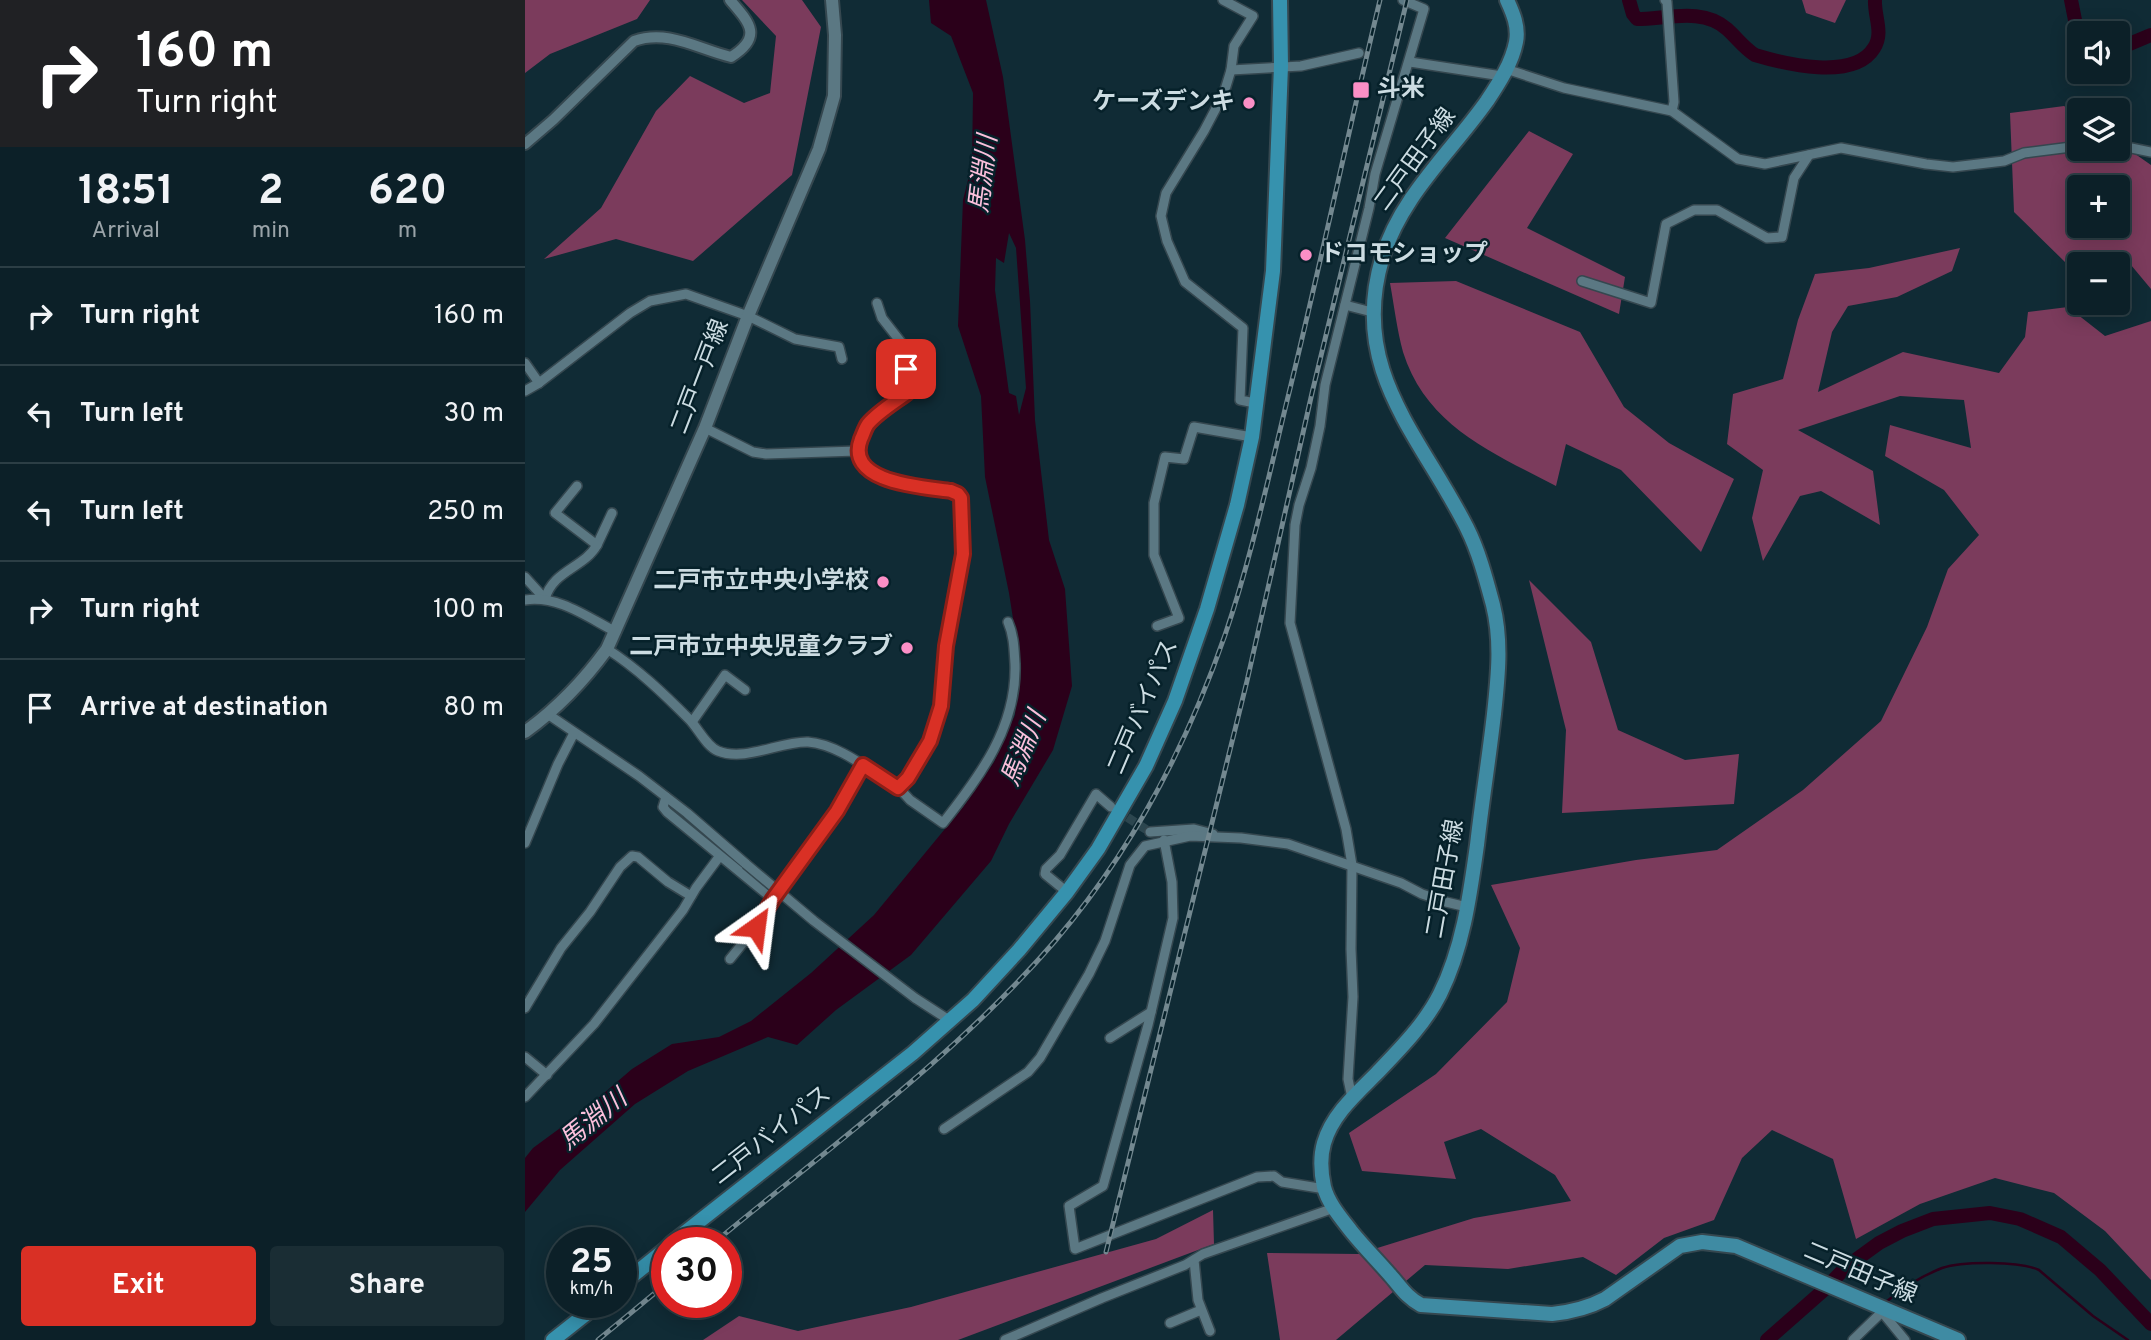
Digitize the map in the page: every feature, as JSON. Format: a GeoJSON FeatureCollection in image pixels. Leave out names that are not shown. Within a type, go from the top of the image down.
{"type":"FeatureCollection","features":[{"type":"Feature","properties":{"kind":"highway","name":"二戸バイパス"},"geometry":{"type":"LineString","coordinates":[[692,1227],[912,1053],[973,1000],[1019,950],[1067,891],[1128,800],[1175,701],[1207,609],[1237,505],[1252,437],[1273,271],[1281,66],[1280,0]]}},
{"type":"Feature","properties":{"kind":"highway"},"geometry":{"type":"LineString","coordinates":[[637,1272],[651,1261]]}},
{"type":"Feature","properties":{"kind":"highway"},"geometry":{"type":"LineString","coordinates":[[553,1340],[581,1318]]}},
{"type":"Feature","properties":{"kind":"main road","name":"二戸一戸線"},"geometry":{"type":"LineString","coordinates":[[525,732],[549,715],[587,677],[607,649],[705,428],[748,316],[819,149],[834,96],[835,36],[832,0]]}},
{"type":"Feature","properties":{"kind":"main road","name":"二戸田子線"},"geometry":{"type":"LineString","coordinates":[[1507,0],[1517,31],[1516,43],[1504,72],[1466,130],[1412,197],[1395,226],[1383,256],[1372,312],[1374,341],[1381,372],[1404,421],[1466,527],[1487,582],[1498,634],[1499,660],[1490,754],[1467,907],[1454,960],[1430,1012],[1391,1059],[1352,1098],[1330,1127],[1324,1143],[1321,1165],[1325,1189],[1334,1208],[1359,1241],[1404,1294],[1420,1305],[1433,1308],[1552,1314],[1569,1312],[1605,1299],[1680,1246],[1702,1242],[1736,1247],[1958,1340]]}},
{"type":"Feature","properties":{"kind":"street"},"geometry":{"type":"LineString","coordinates":[[525,144],[554,120],[634,41],[650,36],[664,36],[731,57],[744,49],[751,35],[750,24],[730,0]]}},
{"type":"Feature","properties":{"kind":"street"},"geometry":{"type":"LineString","coordinates":[[1223,0],[1253,16],[1234,46],[1224,93],[1166,192],[1161,216],[1167,241],[1185,282],[1243,328],[1240,400],[1255,403]]}},
{"type":"Feature","properties":{"kind":"street"},"geometry":{"type":"LineString","coordinates":[[1352,1098],[1348,1079],[1353,997],[1352,866],[1346,829],[1290,623],[1295,525],[1316,447],[1325,385],[1375,174],[1424,9],[1403,0]]}},
{"type":"Feature","properties":{"kind":"street"},"geometry":{"type":"LineString","coordinates":[[1669,1],[1674,102],[1672,111]]}},
{"type":"Feature","properties":{"kind":"street"},"geometry":{"type":"LineString","coordinates":[[1231,70],[1301,66],[1359,53]]}},
{"type":"Feature","properties":{"kind":"street"},"geometry":{"type":"LineString","coordinates":[[1410,62],[1504,72],[1672,111],[1725,152],[1738,159],[1765,163],[1783,162],[1841,148],[1953,167],[2004,161],[2024,153],[2067,148]]}},
{"type":"Feature","properties":{"kind":"street"},"geometry":{"type":"LineString","coordinates":[[2130,148],[2151,152]]}},
{"type":"Feature","properties":{"kind":"street"},"geometry":{"type":"LineString","coordinates":[[1582,281],[1650,303],[1667,224],[1694,210],[1717,210],[1767,238],[1782,237],[1794,178],[1810,154]]}},
{"type":"Feature","properties":{"kind":"street"},"geometry":{"type":"LineString","coordinates":[[525,391],[630,313],[650,301],[686,293],[748,316],[795,339],[839,347],[842,359]]}},
{"type":"Feature","properties":{"kind":"street"},"geometry":{"type":"LineString","coordinates":[[877,303],[882,318],[900,341],[906,369],[907,393],[867,425],[857,451],[859,459],[884,479],[951,491],[961,498],[963,554],[946,646],[941,706],[930,741],[908,778],[898,788]]}},
{"type":"Feature","properties":{"kind":"street"},"geometry":{"type":"LineString","coordinates":[[1345,305],[1372,312]]}},
{"type":"Feature","properties":{"kind":"street"},"geometry":{"type":"LineString","coordinates":[[525,363],[539,383]]}},
{"type":"Feature","properties":{"kind":"street"},"geometry":{"type":"LineString","coordinates":[[1157,625],[1179,618],[1154,555],[1154,503],[1165,457],[1185,459],[1194,427],[1252,437]]}},
{"type":"Feature","properties":{"kind":"street"},"geometry":{"type":"LineString","coordinates":[[705,428],[753,452],[767,454],[857,451]]}},
{"type":"Feature","properties":{"kind":"street"},"geometry":{"type":"LineString","coordinates":[[577,486],[555,513],[597,545]]}},
{"type":"Feature","properties":{"kind":"street"},"geometry":{"type":"LineString","coordinates":[[545,599],[547,592],[564,571],[591,555],[612,513]]}},
{"type":"Feature","properties":{"kind":"street"},"geometry":{"type":"LineString","coordinates":[[525,577],[545,599]]}},
{"type":"Feature","properties":{"kind":"street"},"geometry":{"type":"LineString","coordinates":[[525,600],[555,601],[615,632]]}},
{"type":"Feature","properties":{"kind":"street"},"geometry":{"type":"LineString","coordinates":[[607,649],[651,683],[692,722],[713,749],[720,752],[765,751],[807,742],[821,745],[863,765],[943,823],[973,785],[996,747],[1010,709],[1015,673],[1013,634],[1008,622]]}},
{"type":"Feature","properties":{"kind":"street"},"geometry":{"type":"LineString","coordinates":[[692,722],[725,675],[745,690]]}},
{"type":"Feature","properties":{"kind":"street"},"geometry":{"type":"LineString","coordinates":[[549,715],[639,776],[814,921],[915,998],[949,1020]]}},
{"type":"Feature","properties":{"kind":"street"},"geometry":{"type":"LineString","coordinates":[[525,843],[574,733]]}},
{"type":"Feature","properties":{"kind":"street"},"geometry":{"type":"LineString","coordinates":[[730,959],[756,927],[837,811],[863,765]]}},
{"type":"Feature","properties":{"kind":"street"},"geometry":{"type":"LineString","coordinates":[[1067,891],[1045,874],[1046,869],[1060,855],[1095,794],[1111,807]]}},
{"type":"Feature","properties":{"kind":"street"},"geometry":{"type":"LineString","coordinates":[[666,797],[663,807],[667,812],[773,899]]}},
{"type":"Feature","properties":{"kind":"street"},"geometry":{"type":"LineString","coordinates":[[1150,832],[1194,829],[1229,837]]}},
{"type":"Feature","properties":{"kind":"street"},"geometry":{"type":"LineString","coordinates":[[944,1129],[1028,1072],[1040,1058],[1090,974],[1105,941],[1130,865],[1145,846],[1190,836],[1229,837],[1288,844],[1401,883],[1422,894],[1467,907]]}},
{"type":"Feature","properties":{"kind":"street"},"geometry":{"type":"LineString","coordinates":[[1164,840],[1172,882],[1173,918],[1151,1012],[1103,1186],[1069,1206],[1075,1249],[1257,1177],[1274,1176],[1282,1182],[1325,1189]]}},
{"type":"Feature","properties":{"kind":"street"},"geometry":{"type":"LineString","coordinates":[[525,1008],[561,948],[590,912],[620,867],[632,856],[691,896]]}},
{"type":"Feature","properties":{"kind":"street"},"geometry":{"type":"LineString","coordinates":[[525,1097],[594,1024],[683,910],[719,857]]}},
{"type":"Feature","properties":{"kind":"street"},"geometry":{"type":"LineString","coordinates":[[1110,1038],[1151,1012]]}},
{"type":"Feature","properties":{"kind":"street"},"geometry":{"type":"LineString","coordinates":[[525,1057],[547,1076]]}},
{"type":"Feature","properties":{"kind":"street"},"geometry":{"type":"LineString","coordinates":[[1005,1340],[1233,1242],[1300,1222],[1334,1208]]}},
{"type":"Feature","properties":{"kind":"street"},"geometry":{"type":"LineString","coordinates":[[1194,1260],[1198,1300],[1210,1331]]}},
{"type":"Feature","properties":{"kind":"street"},"geometry":{"type":"LineString","coordinates":[[1170,1324],[1201,1310]]}},
{"type":"Feature","properties":{"kind":"street"},"geometry":{"type":"LineString","coordinates":[[1853,1340],[1884,1310],[1905,1340]]}},
{"type":"Feature","properties":{"kind":"shaded area"},"geometry":{"type":"Polygon","coordinates":[[[525,0],[650,0],[637,19],[550,54],[525,73],[525,0]]]}},
{"type":"Feature","properties":{"kind":"shaded area"},"geometry":{"type":"Polygon","coordinates":[[[742,0],[802,0],[821,27],[792,175],[693,261],[616,239],[544,259],[601,208],[656,111],[690,76],[744,103],[770,93],[776,36],[742,0]]]}},
{"type":"Feature","properties":{"kind":"shaded area"},"geometry":{"type":"Polygon","coordinates":[[[1802,0],[1846,0],[1835,23],[1806,13],[1802,0]]]}},
{"type":"Feature","properties":{"kind":"shaded area"},"geometry":{"type":"Polygon","coordinates":[[[2064,106],[2067,108],[2067,161],[2130,161],[2130,150],[2151,165],[2151,289],[2130,264],[2130,252],[2067,252],[2066,263],[2014,212],[2010,113],[2064,106]]]}},
{"type":"Feature","properties":{"kind":"shaded area"},"geometry":{"type":"Polygon","coordinates":[[[1529,131],[1573,154],[1527,228],[1625,277],[1619,314],[1445,238],[1529,131]]]}},
{"type":"Feature","properties":{"kind":"shaded area"},"geometry":{"type":"Polygon","coordinates":[[[1960,248],[1952,271],[1897,297],[1848,306],[1832,332],[1818,392],[1903,352],[1999,373],[2025,337],[2028,312],[2067,307],[2067,315],[2078,315],[2105,336],[2151,321],[2151,1280],[2105,1231],[2054,1193],[1995,1178],[1920,1204],[1856,1239],[1833,1159],[1772,1130],[1742,1158],[1714,1220],[1664,1238],[1616,1275],[1583,1257],[1508,1269],[1425,1265],[1336,1340],[1280,1340],[1267,1253],[1358,1254],[1474,1218],[1571,1201],[1555,1175],[1481,1129],[1444,1142],[1456,1179],[1362,1171],[1349,1133],[1436,1074],[1507,1002],[1520,948],[1491,885],[1636,860],[1717,850],[1803,790],[1881,721],[1927,627],[1948,569],[1979,535],[1944,490],[1885,456],[1890,425],[1971,448],[1964,400],[1900,396],[1798,430],[1873,471],[1880,525],[1821,491],[1800,496],[1763,561],[1752,518],[1763,470],[1727,444],[1733,394],[1783,379],[1798,320],[1815,274],[1869,268],[1960,248]]]}},
{"type":"Feature","properties":{"kind":"shaded area"},"geometry":{"type":"Polygon","coordinates":[[[1456,281],[1580,332],[1624,407],[1669,443],[1734,479],[1701,552],[1621,470],[1566,444],[1556,486],[1486,449],[1445,418],[1428,400],[1414,378],[1403,352],[1390,283],[1456,281]]]}},
{"type":"Feature","properties":{"kind":"shaded area"},"geometry":{"type":"Polygon","coordinates":[[[1529,580],[1591,642],[1618,730],[1685,760],[1739,754],[1734,804],[1562,813],[1566,730],[1529,580]]]}},
{"type":"Feature","properties":{"kind":"shaded area"},"geometry":{"type":"Polygon","coordinates":[[[1213,1210],[1214,1244],[958,1340],[703,1340],[736,1318],[742,1317],[798,1331],[911,1307],[1156,1239],[1213,1210]]]}},
{"type":"Feature","properties":{"kind":"water","name":"馬淵川"},"geometry":{"type":"Polygon","coordinates":[[[929,0],[986,0],[1003,77],[1025,240],[1035,420],[1049,540],[1065,589],[1072,686],[1053,750],[1009,824],[991,861],[911,955],[836,1010],[797,1045],[768,1037],[688,1071],[635,1104],[560,1170],[525,1212],[525,1158],[533,1148],[582,1112],[632,1069],[672,1044],[719,1037],[751,1021],[811,973],[874,915],[963,807],[994,762],[1015,715],[1019,657],[985,477],[981,396],[958,326],[963,200],[972,164],[973,93],[951,36],[931,23],[929,0]],[[1009,233],[1004,263],[996,258],[995,290],[1009,393],[1016,396],[1019,415],[1026,388],[1016,248],[1009,233]]]}},
{"type":"Feature","properties":{"kind":"waterway"},"geometry":{"type":"LineString","coordinates":[[1629,0],[1637,19],[1684,16],[1707,18],[1727,29],[1755,55],[1818,67],[1851,64],[1864,58],[1874,48],[1878,36],[1875,0]]}},
{"type":"Feature","properties":{"kind":"waterway"},"geometry":{"type":"LineString","coordinates":[[2071,0],[2075,21]]}},
{"type":"Feature","properties":{"kind":"waterway"},"geometry":{"type":"LineString","coordinates":[[2130,44],[2151,35]]}},
{"type":"Feature","properties":{"kind":"waterway"},"geometry":{"type":"LineString","coordinates":[[1767,1340],[1846,1267],[1879,1243],[1933,1219],[1990,1213],[2020,1219],[2061,1237],[2100,1270],[2151,1324]]}},
{"type":"Feature","properties":{"kind":"waterway"},"geometry":{"type":"LineString","coordinates":[[1886,1302],[1912,1283],[1942,1268],[1977,1263],[2018,1265],[2039,1270],[2093,1316],[2128,1340]]}},
{"type":"Feature","properties":{"kind":"waterway"},"geometry":{"type":"LineString","coordinates":[[1856,1331],[1876,1312]]}},
{"type":"Feature","properties":{"kind":"tunnel"},"geometry":{"type":"LineString","coordinates":[[1116,810],[1150,832]]}},
{"type":"Feature","properties":{"kind":"railway"},"geometry":{"type":"LineString","coordinates":[[733,1227],[891,1099],[1017,983],[1083,907],[1132,834],[1175,757],[1225,635],[1259,519],[1380,0]]}},
{"type":"Feature","properties":{"kind":"railway"},"geometry":{"type":"LineString","coordinates":[[1106,1252],[1247,681],[1312,393],[1407,0]]}},
{"type":"Feature","properties":{"kind":"railway"},"geometry":{"type":"LineString","coordinates":[[598,1340],[651,1296]]}},
{"type":"Feature","properties":{"kind":"place","name":"斗米"},"geometry":{"type":"Point","coordinates":[1361,90]}},
{"type":"Feature","properties":{"kind":"place","name":"ケーズデンキ"},"geometry":{"type":"Point","coordinates":[1249,103]}},
{"type":"Feature","properties":{"kind":"place","name":"ドコモショップ"},"geometry":{"type":"Point","coordinates":[1306,255]}},
{"type":"Feature","properties":{"kind":"place","name":"二戸市立中央小学校"},"geometry":{"type":"Point","coordinates":[883,582]}},
{"type":"Feature","properties":{"kind":"place","name":"二戸市立中央児童クラブ"},"geometry":{"type":"Point","coordinates":[907,648]}},
{"type":"Feature","properties":{"kind":"route"},"geometry":{"type":"LineString","coordinates":[[756,927],[837,811],[863,765],[898,788],[908,778],[936,727],[941,706],[946,646],[963,554],[961,498],[951,491],[884,479],[859,459],[857,451],[867,425],[907,393],[906,369]]}}]}
